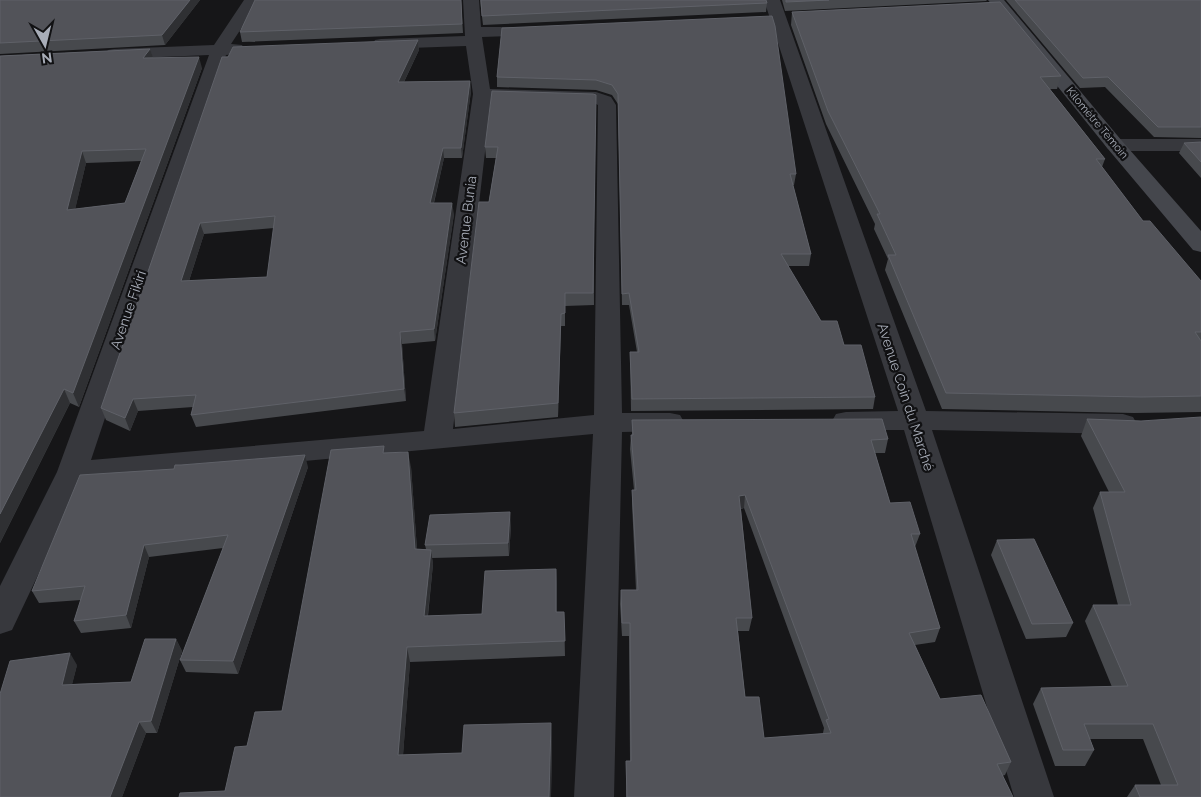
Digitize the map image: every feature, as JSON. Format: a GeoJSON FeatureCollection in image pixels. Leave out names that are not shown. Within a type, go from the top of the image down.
{"type":"FeatureCollection","features":[{"type":"Feature","properties":{"kind":"main road","name":"Kilomètre Témoin"},"geometry":{"type":"LineString","coordinates":[[993,5],[1201,245]]}},
{"type":"Feature","properties":{"kind":"street","name":"Avenue Fikiri"},"geometry":{"type":"LineString","coordinates":[[0,620],[72,472],[219,50],[252,0]]}},
{"type":"Feature","properties":{"kind":"street","name":"Avenue Bunia"},"geometry":{"type":"LineString","coordinates":[[437,440],[482,94],[474,37],[472,0]]}},
{"type":"Feature","properties":{"kind":"street","name":"Avenue Coin du Marché"},"geometry":{"type":"LineString","coordinates":[[777,14],[915,420],[1034,797]]}},
{"type":"Feature","properties":{"kind":"street"},"geometry":{"type":"LineString","coordinates":[[366,45],[552,29]]}},
{"type":"Feature","properties":{"kind":"street"},"geometry":{"type":"LineString","coordinates":[[100,55],[248,49]]}},
{"type":"Feature","properties":{"kind":"street"},"geometry":{"type":"LineString","coordinates":[[482,94],[596,98],[608,105],[608,423],[594,797]]}},
{"type":"Feature","properties":{"kind":"street"},"geometry":{"type":"LineString","coordinates":[[1115,145],[1201,145]]}},
{"type":"Feature","properties":{"kind":"street"},"geometry":{"type":"LineString","coordinates":[[816,421],[915,420],[1153,424]]}},
{"type":"Feature","properties":{"kind":"street"},"geometry":{"type":"LineString","coordinates":[[72,472],[608,423],[697,422]]}},
{"type":"Feature","properties":{"kind":"building"},"geometry":{"type":"Polygon","coordinates":[[[0,0],[190,0],[162,35],[0,43],[0,0]]]}},
{"type":"Feature","properties":{"kind":"building"},"geometry":{"type":"Polygon","coordinates":[[[255,0],[461,0],[462,24],[240,32],[255,0]]]}},
{"type":"Feature","properties":{"kind":"building"},"geometry":{"type":"Polygon","coordinates":[[[481,0],[766,0],[767,3],[482,16],[481,0]]]}},
{"type":"Feature","properties":{"kind":"building"},"geometry":{"type":"Polygon","coordinates":[[[786,0],[829,0],[786,2],[786,0]]]}},
{"type":"Feature","properties":{"kind":"building"},"geometry":{"type":"Polygon","coordinates":[[[1015,0],[1201,0],[1201,127],[1158,127],[1108,77],[1083,78],[1015,0]]]}},
{"type":"Feature","properties":{"kind":"building"},"geometry":{"type":"Polygon","coordinates":[[[1000,2],[1061,76],[1040,77],[1105,159],[1096,159],[1143,221],[1150,221],[1201,281],[1201,332],[1195,332],[1201,341],[1201,396],[1141,397],[946,393],[888,255],[896,255],[877,214],[880,214],[828,111],[792,12],[1000,2]]]}},
{"type":"Feature","properties":{"kind":"building"},"geometry":{"type":"Polygon","coordinates":[[[772,16],[796,174],[790,174],[811,254],[781,254],[821,321],[837,321],[844,345],[861,345],[875,397],[632,399],[630,352],[639,352],[629,293],[622,294],[618,94],[612,85],[596,80],[497,77],[502,28],[772,16]]]}},
{"type":"Feature","properties":{"kind":"building"},"geometry":{"type":"Polygon","coordinates":[[[418,40],[398,82],[470,81],[461,148],[443,148],[430,203],[452,203],[434,329],[400,332],[404,389],[191,415],[196,395],[133,399],[125,418],[101,408],[222,57],[228,57],[233,47],[418,40]],[[275,216],[200,223],[181,281],[267,277],[275,216]]]}},
{"type":"Feature","properties":{"kind":"building"},"geometry":{"type":"Polygon","coordinates":[[[150,49],[143,58],[199,57],[73,393],[64,389],[0,514],[0,56],[150,49]],[[146,149],[82,151],[67,210],[125,203],[146,149]]]}},
{"type":"Feature","properties":{"kind":"building"},"geometry":{"type":"Polygon","coordinates":[[[492,91],[596,95],[593,293],[565,293],[565,313],[561,314],[558,403],[454,413],[479,202],[489,202],[498,147],[485,147],[492,91]]]}},
{"type":"Feature","properties":{"kind":"building"},"geometry":{"type":"Polygon","coordinates":[[[1201,142],[1201,162],[1184,143],[1201,142]]]}},
{"type":"Feature","properties":{"kind":"building"},"geometry":{"type":"Polygon","coordinates":[[[1201,417],[1201,797],[1140,797],[1135,785],[1178,785],[1153,724],[1084,724],[1094,750],[1063,750],[1041,688],[1128,686],[1093,605],[1131,605],[1100,492],[1125,492],[1087,419],[1141,421],[1201,417]]]}},
{"type":"Feature","properties":{"kind":"building"},"geometry":{"type":"Polygon","coordinates":[[[882,419],[888,439],[871,440],[890,503],[910,502],[920,534],[911,534],[940,628],[909,633],[940,699],[981,695],[1011,762],[997,764],[1013,797],[627,797],[626,761],[631,761],[630,623],[622,623],[621,590],[638,590],[632,490],[636,490],[631,435],[633,435],[632,420],[882,419]],[[745,495],[739,496],[752,618],[736,618],[745,697],[759,697],[764,738],[831,733],[826,720],[829,719],[745,495]]]}},
{"type":"Feature","properties":{"kind":"building"},"geometry":{"type":"Polygon","coordinates":[[[384,446],[383,453],[408,452],[415,549],[431,550],[424,616],[482,614],[485,571],[556,569],[556,612],[564,612],[565,641],[407,647],[398,755],[462,753],[464,725],[551,723],[549,797],[179,797],[180,793],[225,791],[235,747],[247,746],[255,712],[282,711],[331,450],[384,446]]]}},
{"type":"Feature","properties":{"kind":"building"},"geometry":{"type":"Polygon","coordinates":[[[305,455],[233,661],[180,660],[228,535],[144,545],[126,615],[74,621],[85,586],[32,591],[80,475],[174,469],[175,465],[305,455]]]}},
{"type":"Feature","properties":{"kind":"building"},"geometry":{"type":"Polygon","coordinates":[[[510,512],[508,543],[425,545],[430,515],[510,512]]]}},
{"type":"Feature","properties":{"kind":"building"},"geometry":{"type":"Polygon","coordinates":[[[1034,539],[1073,623],[1032,624],[997,540],[1034,539]]]}},
{"type":"Feature","properties":{"kind":"building"},"geometry":{"type":"Polygon","coordinates":[[[145,639],[176,639],[151,721],[139,722],[110,797],[0,797],[0,694],[10,661],[70,653],[62,685],[131,682],[145,639]]]}}]}
